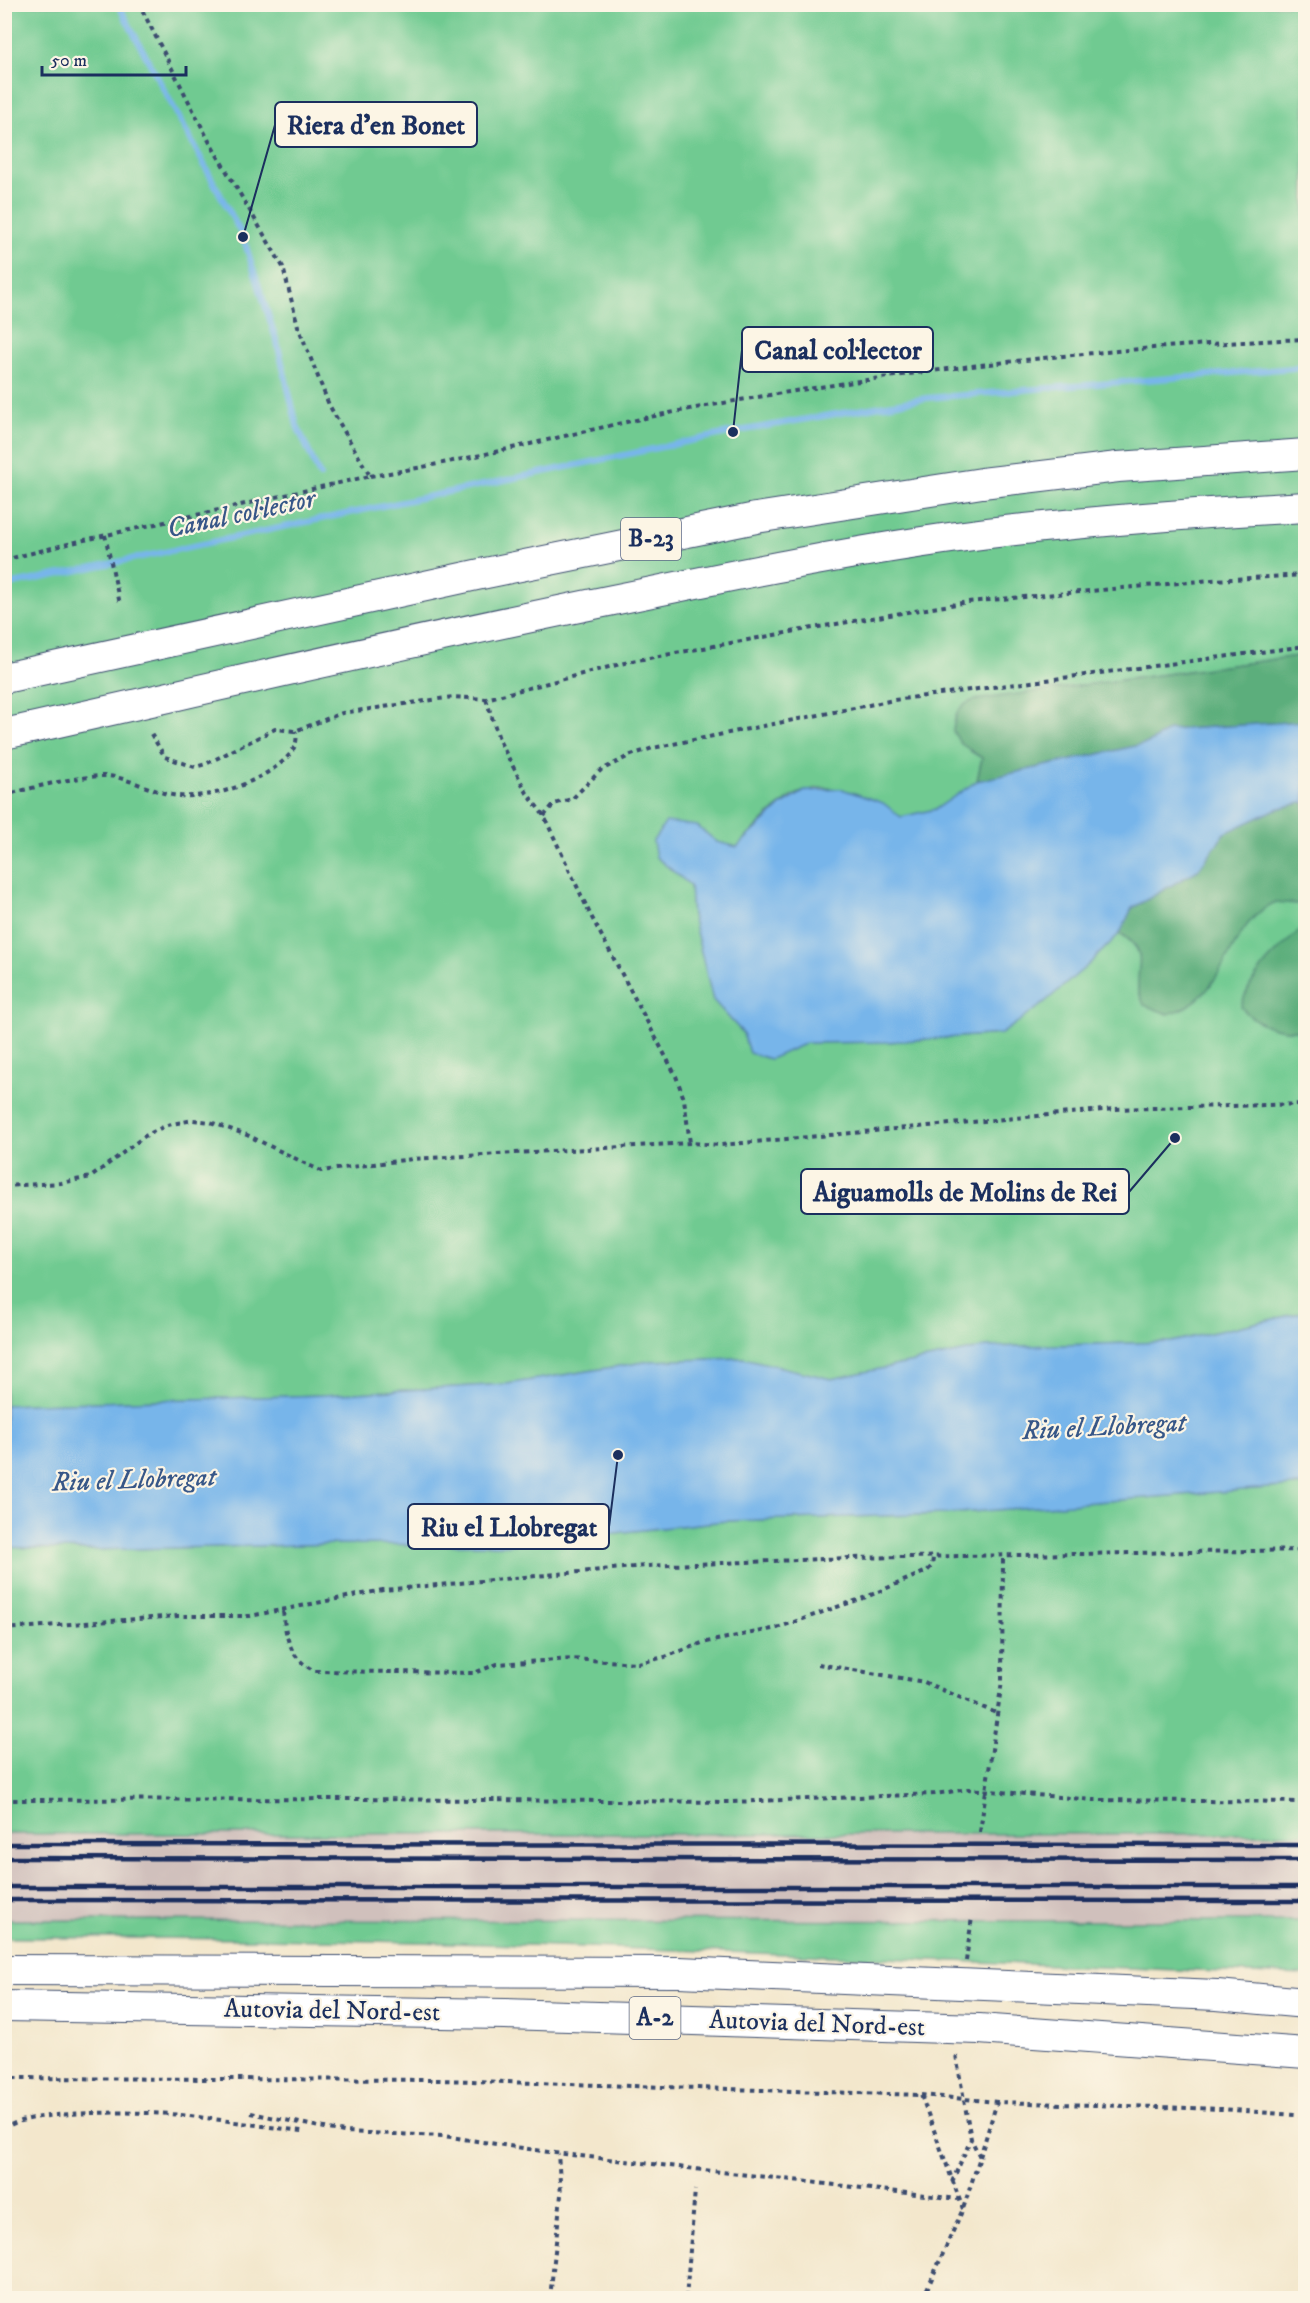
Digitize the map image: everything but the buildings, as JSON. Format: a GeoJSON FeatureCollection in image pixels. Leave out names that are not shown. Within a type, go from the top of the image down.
{"type":"FeatureCollection","features":[{"type":"Feature","properties":{"kind":"highway","name":"B-23"},"geometry":{"type":"LineString","coordinates":[[4,678],[476,575],[789,512],[982,483],[1118,467],[1305,454]]}},
{"type":"Feature","properties":{"kind":"highway","name":"B-23"},"geometry":{"type":"LineString","coordinates":[[4,734],[481,627],[815,560],[998,532],[1118,520],[1305,507]]}},
{"type":"Feature","properties":{"kind":"highway","name":"Autovia del Nord-est"},"geometry":{"type":"LineString","coordinates":[[4,1970],[679,1972],[1216,1995],[1305,2003]]}},
{"type":"Feature","properties":{"kind":"highway","name":"Autovia del Nord-est"},"geometry":{"type":"LineString","coordinates":[[4,2006],[505,2013],[967,2029],[1305,2053]]}},
{"type":"Feature","properties":{"kind":"path"},"geometry":{"type":"LineString","coordinates":[[139,4],[210,143],[283,267],[298,326],[329,405],[370,476]]}},
{"type":"Feature","properties":{"kind":"path"},"geometry":{"type":"LineString","coordinates":[[4,560],[370,476],[424,468],[700,407],[915,374],[1109,350],[1305,339]]}},
{"type":"Feature","properties":{"kind":"path"},"geometry":{"type":"LineString","coordinates":[[105,535],[120,604]]}},
{"type":"Feature","properties":{"kind":"path"},"geometry":{"type":"LineString","coordinates":[[151,734],[165,757],[195,767],[206,765],[275,729],[295,732],[342,714],[453,697],[486,699],[632,661],[968,602],[1212,580],[1305,576]]}},
{"type":"Feature","properties":{"kind":"path"},"geometry":{"type":"LineString","coordinates":[[544,816],[554,804],[572,799],[601,770],[631,755],[653,748],[894,700],[1305,646]]}},
{"type":"Feature","properties":{"kind":"path"},"geometry":{"type":"LineString","coordinates":[[486,699],[500,742],[527,794],[544,816],[590,914],[676,1076],[684,1100],[690,1143]]}},
{"type":"Feature","properties":{"kind":"path"},"geometry":{"type":"LineString","coordinates":[[4,795],[72,779],[107,776],[177,796],[220,792],[246,784],[282,761],[294,748],[295,732]]}},
{"type":"Feature","properties":{"kind":"path"},"geometry":{"type":"LineString","coordinates":[[4,1186],[61,1183],[91,1177],[102,1171],[145,1136],[167,1125],[193,1120],[210,1122],[247,1135],[321,1171],[412,1159],[690,1143],[744,1143],[1114,1108],[1305,1104]]}},
{"type":"Feature","properties":{"kind":"path"},"geometry":{"type":"LineString","coordinates":[[4,1629],[146,1618],[250,1616],[383,1590],[645,1566],[849,1558],[1004,1557],[1173,1550],[1305,1550]]}},
{"type":"Feature","properties":{"kind":"path"},"geometry":{"type":"LineString","coordinates":[[980,1832],[988,1790],[996,1713],[1002,1681],[1004,1557]]}},
{"type":"Feature","properties":{"kind":"path"},"geometry":{"type":"LineString","coordinates":[[283,1611],[285,1629],[295,1657],[315,1671],[474,1673],[497,1664],[561,1659],[638,1663],[665,1657],[702,1643],[777,1628],[866,1597],[927,1571],[932,1566],[933,1558]]}},
{"type":"Feature","properties":{"kind":"path"},"geometry":{"type":"LineString","coordinates":[[818,1664],[924,1682],[996,1713]]}},
{"type":"Feature","properties":{"kind":"path"},"geometry":{"type":"LineString","coordinates":[[4,1800],[357,1799],[732,1802],[935,1794],[968,1789],[1093,1800],[1305,1802]]}},
{"type":"Feature","properties":{"kind":"path"},"geometry":{"type":"LineString","coordinates":[[966,1962],[972,1917]]}},
{"type":"Feature","properties":{"kind":"path"},"geometry":{"type":"LineString","coordinates":[[956,2055],[966,2099],[971,2139],[980,2157]]}},
{"type":"Feature","properties":{"kind":"path"},"geometry":{"type":"LineString","coordinates":[[4,2078],[440,2080],[921,2095],[997,2102],[1222,2109],[1305,2116]]}},
{"type":"Feature","properties":{"kind":"path"},"geometry":{"type":"LineString","coordinates":[[921,2095],[963,2209]]}},
{"type":"Feature","properties":{"kind":"path"},"geometry":{"type":"LineString","coordinates":[[923,2298],[963,2209],[997,2102]]}},
{"type":"Feature","properties":{"kind":"path"},"geometry":{"type":"LineString","coordinates":[[4,2130],[30,2117],[114,2113],[170,2114],[302,2131]]}},
{"type":"Feature","properties":{"kind":"path"},"geometry":{"type":"LineString","coordinates":[[251,2113],[344,2132],[444,2136],[558,2154],[959,2199]]}},
{"type":"Feature","properties":{"kind":"path"},"geometry":{"type":"LineString","coordinates":[[952,2182],[971,2139]]}},
{"type":"Feature","properties":{"kind":"path"},"geometry":{"type":"LineString","coordinates":[[550,2298],[561,2195],[558,2154]]}},
{"type":"Feature","properties":{"kind":"path"},"geometry":{"type":"LineString","coordinates":[[686,2298],[695,2190]]}},
{"type":"Feature","properties":{"kind":"shaded area"},"geometry":{"type":"Polygon","coordinates":[[[5,1834],[1305,1834],[1305,1921],[5,1920],[5,1834]]]}},
{"type":"Feature","properties":{"kind":"green space"},"geometry":{"type":"Polygon","coordinates":[[[4,5],[1305,5],[1305,655],[1078,686],[970,751],[982,758],[977,781],[936,809],[901,817],[869,798],[843,790],[830,788],[805,791],[787,800],[737,847],[717,842],[697,826],[656,857],[690,885],[692,915],[713,1000],[743,1033],[749,1053],[770,1059],[806,1043],[886,1042],[1001,1034],[1040,1006],[1089,964],[1120,933],[1134,945],[1140,956],[1138,988],[1305,830],[1305,1312],[1171,1342],[987,1347],[831,1379],[743,1358],[651,1361],[507,1384],[324,1395],[5,1405],[4,5]]]}},
{"type":"Feature","properties":{"kind":"green space"},"geometry":{"type":"Polygon","coordinates":[[[1305,655],[1305,721],[1169,730],[1149,743],[977,781],[982,758],[960,743],[953,731],[958,711],[975,700],[1305,655]]]}},
{"type":"Feature","properties":{"kind":"green space"},"geometry":{"type":"Polygon","coordinates":[[[1305,802],[1305,905],[1276,902],[1259,913],[1235,943],[1216,978],[1189,1006],[1168,1014],[1144,1005],[1138,989],[1140,956],[1135,945],[1120,933],[1132,908],[1198,870],[1225,833],[1276,809],[1305,802]]]}},
{"type":"Feature","properties":{"kind":"green space"},"geometry":{"type":"Polygon","coordinates":[[[1305,926],[1305,1030],[1278,1029],[1262,1024],[1241,1007],[1245,995],[1267,962],[1305,926]]]}},
{"type":"Feature","properties":{"kind":"green space"},"geometry":{"type":"Polygon","coordinates":[[[1305,1485],[1305,1834],[5,1834],[5,1547],[89,1550],[338,1544],[505,1545],[725,1521],[946,1514],[1305,1485]]]}},
{"type":"Feature","properties":{"kind":"green space"},"geometry":{"type":"Polygon","coordinates":[[[4,1920],[1305,1921],[1306,1975],[492,1944],[330,1940],[5,1938],[4,1920]]]}},
{"type":"Feature","properties":{"kind":"water"},"geometry":{"type":"Polygon","coordinates":[[[1305,721],[1305,802],[1276,809],[1225,833],[1198,870],[1132,908],[1120,933],[1089,964],[1040,1006],[1001,1034],[886,1042],[806,1043],[770,1059],[749,1053],[743,1033],[713,1000],[692,915],[690,885],[656,857],[653,841],[666,822],[697,826],[717,842],[737,847],[782,805],[805,791],[842,789],[883,803],[901,817],[936,809],[977,781],[1149,743],[1169,730],[1305,721]]]}},
{"type":"Feature","properties":{"kind":"water"},"geometry":{"type":"Polygon","coordinates":[[[1305,1312],[1305,1485],[946,1514],[725,1521],[505,1545],[338,1544],[89,1550],[5,1547],[5,1405],[324,1395],[507,1384],[651,1361],[743,1358],[831,1379],[987,1347],[1171,1342],[1305,1312]]]}},
{"type":"Feature","properties":{"kind":"waterway"},"geometry":{"type":"LineString","coordinates":[[118,4],[243,237],[277,342],[297,426],[320,476]]}},
{"type":"Feature","properties":{"kind":"waterway","name":"Canal col·lector"},"geometry":{"type":"LineString","coordinates":[[4,586],[733,432],[927,398],[1306,367]]}},
{"type":"Feature","properties":{"kind":"railway"},"geometry":{"type":"LineString","coordinates":[[4,1844],[1306,1845]]}},
{"type":"Feature","properties":{"kind":"railway"},"geometry":{"type":"LineString","coordinates":[[4,1858],[1306,1860]]}},
{"type":"Feature","properties":{"kind":"railway"},"geometry":{"type":"LineString","coordinates":[[4,1887],[1306,1887]]}},
{"type":"Feature","properties":{"kind":"railway"},"geometry":{"type":"LineString","coordinates":[[4,1900],[1306,1901]]}},
{"type":"Feature","properties":{"kind":"place","name":"Riera d'en Bonet"},"geometry":{"type":"Point","coordinates":[243,237]}},
{"type":"Feature","properties":{"kind":"place","name":"Canal col·lector"},"geometry":{"type":"Point","coordinates":[733,432]}},
{"type":"Feature","properties":{"kind":"place","name":"Aiguamolls de Molins de Rei"},"geometry":{"type":"Point","coordinates":[1175,1138]}},
{"type":"Feature","properties":{"kind":"place","name":"Riu el Llobregat"},"geometry":{"type":"Point","coordinates":[618,1455]}}]}
